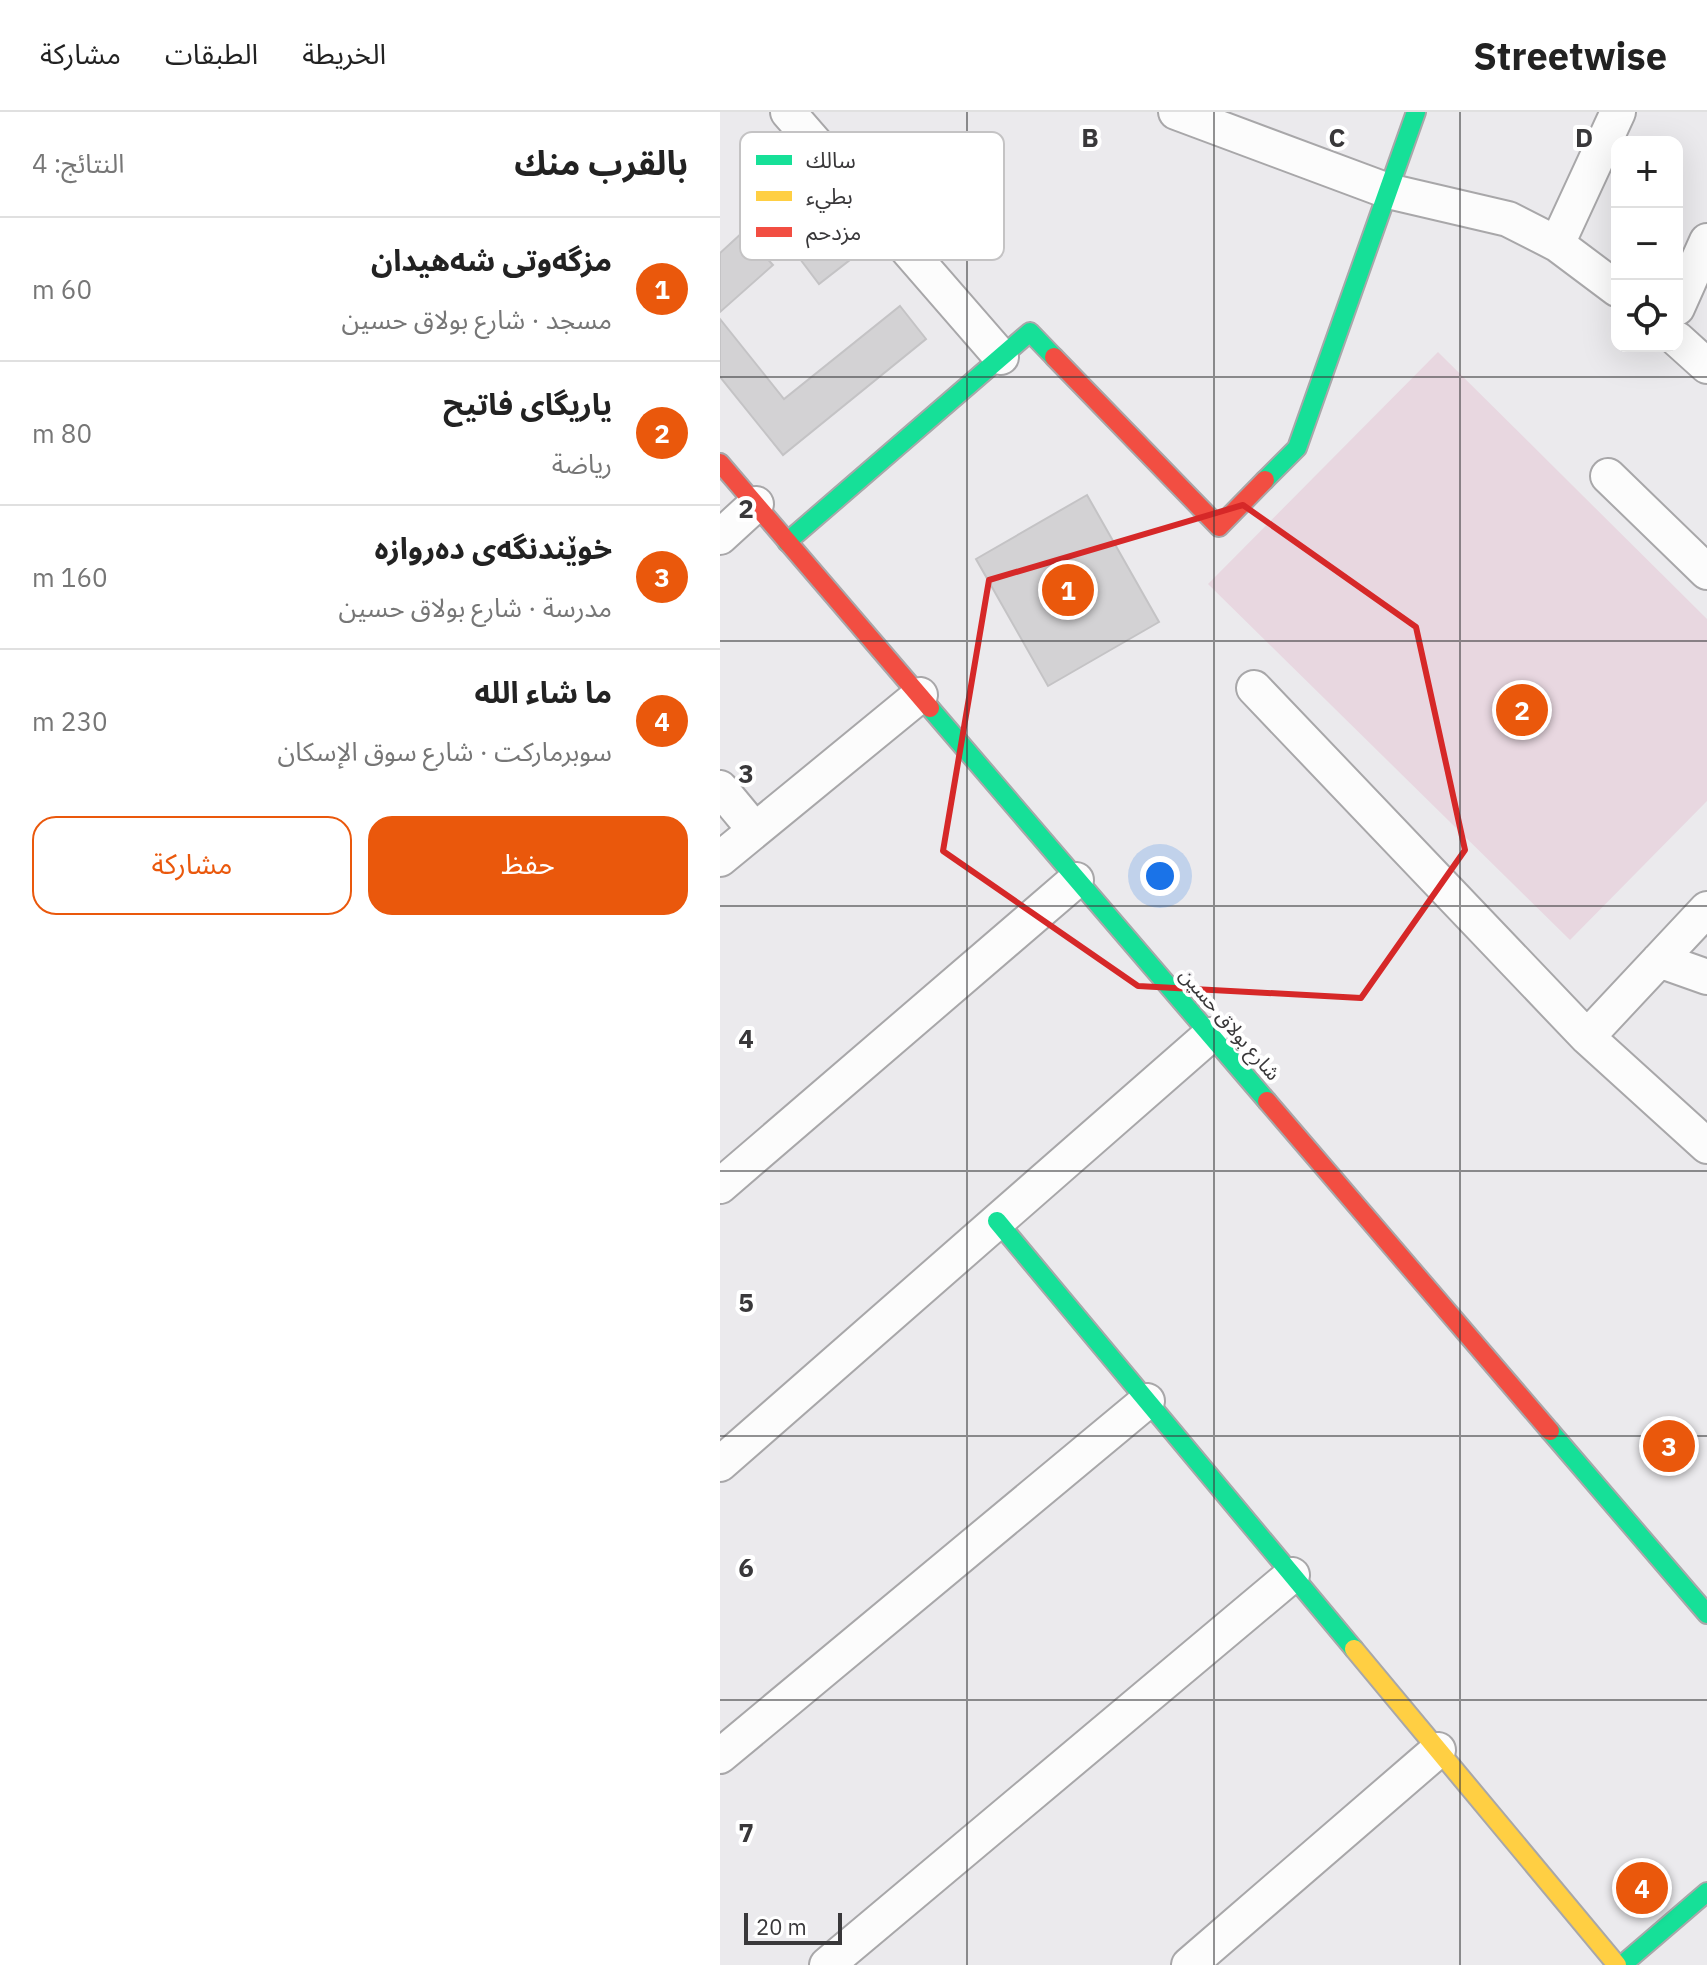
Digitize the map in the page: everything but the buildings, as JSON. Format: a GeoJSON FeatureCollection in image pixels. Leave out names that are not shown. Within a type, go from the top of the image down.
{"type":"FeatureCollection","features":[{"type":"Feature","properties":{"kind":"street"},"geometry":{"type":"LineString","coordinates":[[788,112],[805,132]]}},
{"type":"Feature","properties":{"kind":"street"},"geometry":{"type":"LineString","coordinates":[[1176,112],[1388,191],[1508,219],[1557,244],[1611,284]]}},
{"type":"Feature","properties":{"kind":"street"},"geometry":{"type":"LineString","coordinates":[[787,542],[1030,332],[1219,527],[1297,448],[1416,112]]}},
{"type":"Feature","properties":{"kind":"street"},"geometry":{"type":"LineString","coordinates":[[1557,244],[1618,112]]}},
{"type":"Feature","properties":{"kind":"street"},"geometry":{"type":"LineString","coordinates":[[1683,300],[1698,280],[1707,241]]}},
{"type":"Feature","properties":{"kind":"street"},"geometry":{"type":"LineString","coordinates":[[917,260],[1001,357]]}},
{"type":"Feature","properties":{"kind":"street"},"geometry":{"type":"LineString","coordinates":[[1683,344],[1707,366]]}},
{"type":"Feature","properties":{"kind":"street","name":"شارع بولاق حسين"},"geometry":{"type":"LineString","coordinates":[[720,463],[1707,1614]]}},
{"type":"Feature","properties":{"kind":"street"},"geometry":{"type":"LineString","coordinates":[[1608,476],[1707,572]]}},
{"type":"Feature","properties":{"kind":"street"},"geometry":{"type":"LineString","coordinates":[[720,537],[756,504]]}},
{"type":"Feature","properties":{"kind":"street"},"geometry":{"type":"LineString","coordinates":[[1254,688],[1587,1037],[1707,1146]]}},
{"type":"Feature","properties":{"kind":"street"},"geometry":{"type":"LineString","coordinates":[[720,859],[920,695]]}},
{"type":"Feature","properties":{"kind":"street"},"geometry":{"type":"LineString","coordinates":[[720,788],[754,829]]}},
{"type":"Feature","properties":{"kind":"street"},"geometry":{"type":"LineString","coordinates":[[720,1186],[1076,880]]}},
{"type":"Feature","properties":{"kind":"street"},"geometry":{"type":"LineString","coordinates":[[1587,1037],[1707,909]]}},
{"type":"Feature","properties":{"kind":"street"},"geometry":{"type":"LineString","coordinates":[[1659,960],[1707,977]]}},
{"type":"Feature","properties":{"kind":"street"},"geometry":{"type":"LineString","coordinates":[[720,1464],[1210,1035]]}},
{"type":"Feature","properties":{"kind":"street"},"geometry":{"type":"LineString","coordinates":[[997,1221],[1620,1965],[1707,1892]]}},
{"type":"Feature","properties":{"kind":"street"},"geometry":{"type":"LineString","coordinates":[[720,1756],[1147,1401]]}},
{"type":"Feature","properties":{"kind":"street"},"geometry":{"type":"LineString","coordinates":[[827,1965],[1292,1575]]}},
{"type":"Feature","properties":{"kind":"street"},"geometry":{"type":"LineString","coordinates":[[1189,1965],[1438,1750]]}},
{"type":"Feature","properties":{"kind":"highlighted area"},"geometry":{"type":"Polygon","coordinates":[[[1243,505],[1416,627],[1465,850],[1361,998],[1138,986],[943,851],[989,580],[1243,505]]]}},
{"type":"Feature","properties":{"kind":"shaded area"},"geometry":{"type":"Polygon","coordinates":[[[1438,352],[1707,619],[1707,801],[1570,940],[1208,584],[1438,352]]]}},
{"type":"Feature","properties":{"kind":"traffic: fast"},"geometry":{"type":"LineString","coordinates":[[1265,480],[1297,448],[1416,112]]}},
{"type":"Feature","properties":{"kind":"traffic: fast"},"geometry":{"type":"LineString","coordinates":[[787,542],[1030,332],[1054,357]]}},
{"type":"Feature","properties":{"kind":"traffic: fast"},"geometry":{"type":"LineString","coordinates":[[930,708],[1267,1101]]}},
{"type":"Feature","properties":{"kind":"traffic: fast"},"geometry":{"type":"LineString","coordinates":[[997,1221],[1354,1649]]}},
{"type":"Feature","properties":{"kind":"traffic: fast"},"geometry":{"type":"LineString","coordinates":[[1550,1431],[1707,1614]]}},
{"type":"Feature","properties":{"kind":"traffic: fast"},"geometry":{"type":"LineString","coordinates":[[1622,1965],[1707,1892]]}},
{"type":"Feature","properties":{"kind":"traffic: slow"},"geometry":{"type":"LineString","coordinates":[[1354,1649],[1617,1965]]}},
{"type":"Feature","properties":{"kind":"traffic: jam"},"geometry":{"type":"LineString","coordinates":[[1054,357],[1219,527],[1265,480]]}},
{"type":"Feature","properties":{"kind":"traffic: jam"},"geometry":{"type":"LineString","coordinates":[[720,463],[930,708]]}},
{"type":"Feature","properties":{"kind":"traffic: jam"},"geometry":{"type":"LineString","coordinates":[[1267,1101],[1550,1431]]}},
{"type":"Feature","properties":{"kind":"place","name":"مزگەوتی شەهیدان"},"geometry":{"type":"Point","coordinates":[1068,590]}},
{"type":"Feature","properties":{"kind":"place","name":"یاریگای فاتیح"},"geometry":{"type":"Point","coordinates":[1522,710]}},
{"type":"Feature","properties":{"kind":"place","name":"خوێندنگەی دەروازە"},"geometry":{"type":"Point","coordinates":[1669,1446]}},
{"type":"Feature","properties":{"kind":"place","name":"ما شاء الله"},"geometry":{"type":"Point","coordinates":[1642,1888]}}]}
